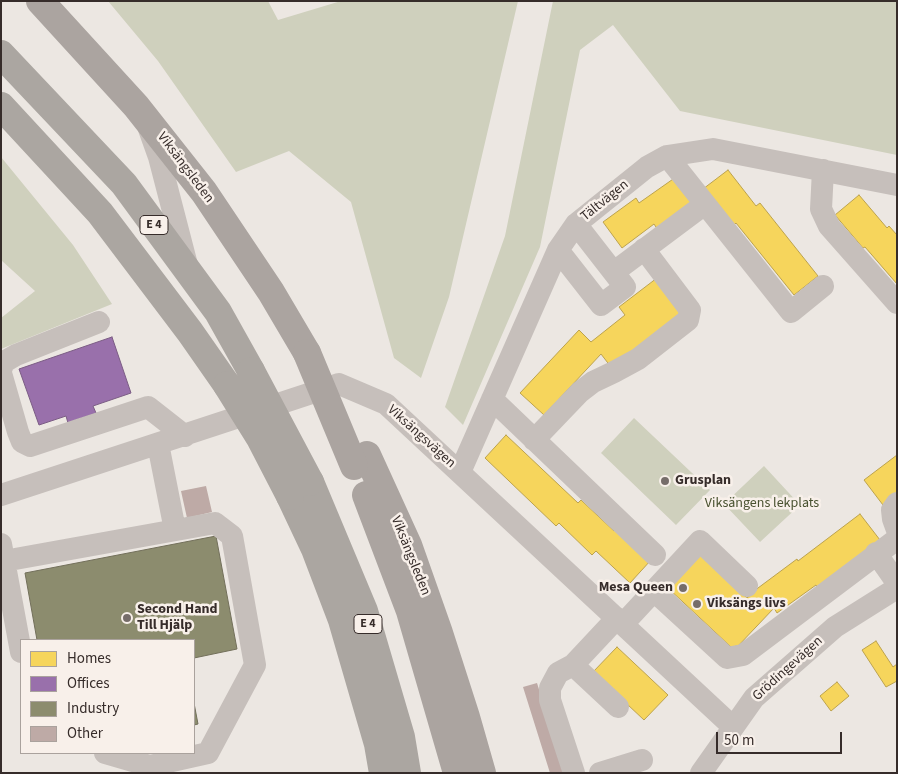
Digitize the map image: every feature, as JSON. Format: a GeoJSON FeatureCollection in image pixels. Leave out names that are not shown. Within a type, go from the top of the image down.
{"type":"FeatureCollection","features":[{"type":"Feature","properties":{"kind":"highway","name":"E 4"},"geometry":{"type":"LineString","coordinates":[[1,54],[124,184],[218,312],[252,371],[300,489],[364,611],[401,737],[407,773]]}},
{"type":"Feature","properties":{"kind":"highway","name":"E 4"},"geometry":{"type":"LineString","coordinates":[[4,109],[100,213],[190,332],[227,385],[260,438],[300,489],[315,549],[342,620],[378,744],[383,773]]}},
{"type":"Feature","properties":{"kind":"main road","name":"Viksängsleden"},"geometry":{"type":"LineString","coordinates":[[40,1],[98,62],[145,118],[214,208],[271,292],[306,353],[360,461],[408,545],[466,717],[482,773]]}},
{"type":"Feature","properties":{"kind":"main road","name":"Viksängsleden"},"geometry":{"type":"LineString","coordinates":[[360,461],[382,534],[410,611],[457,773]]}},
{"type":"Feature","properties":{"kind":"street"},"geometry":{"type":"LineString","coordinates":[[145,118],[159,157],[188,270]]}},
{"type":"Feature","properties":{"kind":"street","name":"Tältvägen"},"geometry":{"type":"LineString","coordinates":[[460,472],[558,250],[576,224],[646,167],[668,156],[713,150],[897,185]]}},
{"type":"Feature","properties":{"kind":"street"},"geometry":{"type":"LineString","coordinates":[[668,156],[791,312],[823,286]]}},
{"type":"Feature","properties":{"kind":"street"},"geometry":{"type":"LineString","coordinates":[[823,170],[821,209],[829,226],[897,303]]}},
{"type":"Feature","properties":{"kind":"street"},"geometry":{"type":"LineString","coordinates":[[614,272],[705,204]]}},
{"type":"Feature","properties":{"kind":"street"},"geometry":{"type":"LineString","coordinates":[[558,250],[601,305],[625,286],[576,224]]}},
{"type":"Feature","properties":{"kind":"street"},"geometry":{"type":"LineString","coordinates":[[534,440],[580,392],[593,382],[638,360],[688,320],[690,310],[644,249]]}},
{"type":"Feature","properties":{"kind":"street"},"geometry":{"type":"LineString","coordinates":[[99,322],[16,355],[4,362],[1,371],[22,442],[30,446],[148,406],[184,436]]}},
{"type":"Feature","properties":{"kind":"street","name":"Viksängsvägen"},"geometry":{"type":"LineString","coordinates":[[1,495],[340,384],[386,404],[732,726]]}},
{"type":"Feature","properties":{"kind":"street"},"geometry":{"type":"LineString","coordinates":[[492,399],[655,555]]}},
{"type":"Feature","properties":{"kind":"street"},"geometry":{"type":"LineString","coordinates":[[158,444],[176,530]]}},
{"type":"Feature","properties":{"kind":"street"},"geometry":{"type":"LineString","coordinates":[[897,503],[892,510],[892,519],[897,530]]}},
{"type":"Feature","properties":{"kind":"street"},"geometry":{"type":"LineString","coordinates":[[20,646],[3,552],[176,530],[215,523],[232,536],[255,665],[208,753],[150,766],[108,754]]}},
{"type":"Feature","properties":{"kind":"street"},"geometry":{"type":"LineString","coordinates":[[654,591],[727,658],[743,655],[897,539]]}},
{"type":"Feature","properties":{"kind":"street"},"geometry":{"type":"LineString","coordinates":[[574,773],[550,700],[550,688],[558,673],[573,665],[654,591],[700,541],[747,586]]}},
{"type":"Feature","properties":{"kind":"street"},"geometry":{"type":"LineString","coordinates":[[876,553],[897,583]]}},
{"type":"Feature","properties":{"kind":"street","name":"Grödingevägen"},"geometry":{"type":"LineString","coordinates":[[701,773],[732,726],[754,698],[835,627],[897,588]]}},
{"type":"Feature","properties":{"kind":"street"},"geometry":{"type":"LineString","coordinates":[[573,665],[618,707]]}},
{"type":"Feature","properties":{"kind":"street"},"geometry":{"type":"LineString","coordinates":[[600,773],[642,760]]}},
{"type":"Feature","properties":{"kind":"green space"},"geometry":{"type":"Polygon","coordinates":[[[108,1],[268,1],[278,20],[341,1],[518,1],[449,297],[421,378],[394,358],[351,202],[289,151],[236,172],[158,61],[108,1]]]}},
{"type":"Feature","properties":{"kind":"green space"},"geometry":{"type":"Polygon","coordinates":[[[553,1],[897,1],[897,155],[680,111],[613,25],[580,50],[540,247],[463,425],[445,407],[505,236],[553,1]]]}},
{"type":"Feature","properties":{"kind":"green space"},"geometry":{"type":"Polygon","coordinates":[[[1,157],[73,245],[112,304],[1,349],[1,318],[35,291],[1,260],[1,157]]]}},
{"type":"Feature","properties":{"kind":"green space","name":"Grusplan"},"geometry":{"type":"Polygon","coordinates":[[[634,418],[710,490],[676,525],[601,453],[634,418]]]}},
{"type":"Feature","properties":{"kind":"green space","name":"Viksängens lekplats"},"geometry":{"type":"Polygon","coordinates":[[[764,466],[800,505],[760,542],[724,504],[764,466]]]}},
{"type":"Feature","properties":{"kind":"building: Homes"},"geometry":{"type":"Polygon","coordinates":[[[728,170],[756,206],[760,203],[818,276],[794,295],[736,223],[732,227],[703,189],[728,170]]]}},
{"type":"Feature","properties":{"kind":"building: Homes"},"geometry":{"type":"Polygon","coordinates":[[[676,177],[694,204],[658,230],[654,224],[622,248],[603,222],[636,198],[639,203],[676,177]]]}},
{"type":"Feature","properties":{"kind":"building: Homes"},"geometry":{"type":"Polygon","coordinates":[[[859,195],[887,228],[889,226],[897,235],[897,284],[835,215],[859,195]]]}},
{"type":"Feature","properties":{"kind":"building: Homes"},"geometry":{"type":"Polygon","coordinates":[[[657,278],[684,313],[611,367],[601,354],[544,415],[520,393],[579,330],[591,342],[625,315],[619,307],[657,278]]]}},
{"type":"Feature","properties":{"kind":"building: Homes"},"geometry":{"type":"Polygon","coordinates":[[[506,435],[578,503],[581,500],[614,531],[617,528],[651,560],[630,583],[596,551],[592,555],[559,523],[556,526],[485,458],[506,435]]]}},
{"type":"Feature","properties":{"kind":"building: Homes"},"geometry":{"type":"Polygon","coordinates":[[[897,455],[897,495],[883,505],[864,480],[897,455]]]}},
{"type":"Feature","properties":{"kind":"building: Homes"},"geometry":{"type":"Polygon","coordinates":[[[860,514],[880,540],[817,587],[816,585],[777,613],[774,608],[738,646],[731,647],[668,588],[700,554],[747,598],[860,514]]]}},
{"type":"Feature","properties":{"kind":"building: Homes"},"geometry":{"type":"Polygon","coordinates":[[[876,641],[893,667],[897,664],[897,681],[886,687],[862,650],[876,641]]]}},
{"type":"Feature","properties":{"kind":"building: Homes"},"geometry":{"type":"Polygon","coordinates":[[[617,647],[668,695],[644,720],[593,672],[617,647]]]}},
{"type":"Feature","properties":{"kind":"building: Homes"},"geometry":{"type":"Polygon","coordinates":[[[837,682],[849,696],[831,711],[820,696],[837,682]]]}},
{"type":"Feature","properties":{"kind":"building: Offices"},"geometry":{"type":"Polygon","coordinates":[[[112,337],[131,393],[93,406],[96,413],[68,423],[66,416],[39,425],[19,369],[112,337]]]}},
{"type":"Feature","properties":{"kind":"building: Industry"},"geometry":{"type":"Polygon","coordinates":[[[216,536],[237,649],[195,658],[195,639],[37,639],[25,573],[216,536]]]}},
{"type":"Feature","properties":{"kind":"building: Industry"},"geometry":{"type":"Polygon","coordinates":[[[195,708],[198,724],[195,725],[195,708]]]}},
{"type":"Feature","properties":{"kind":"building: Other"},"geometry":{"type":"Polygon","coordinates":[[[206,486],[212,512],[187,518],[181,491],[206,486]]]}},
{"type":"Feature","properties":{"kind":"building: Other"},"geometry":{"type":"Polygon","coordinates":[[[537,683],[565,773],[550,773],[523,687],[537,683]]]}},
{"type":"Feature","properties":{"kind":"place","name":"Grusplan"},"geometry":{"type":"Point","coordinates":[665,481]}},
{"type":"Feature","properties":{"kind":"place","name":"Mesa Queen"},"geometry":{"type":"Point","coordinates":[683,588]}},
{"type":"Feature","properties":{"kind":"place","name":"Viksängs livs"},"geometry":{"type":"Point","coordinates":[697,604]}},
{"type":"Feature","properties":{"kind":"place","name":"Second Hand Till Hjälp"},"geometry":{"type":"Point","coordinates":[127,618]}}]}
